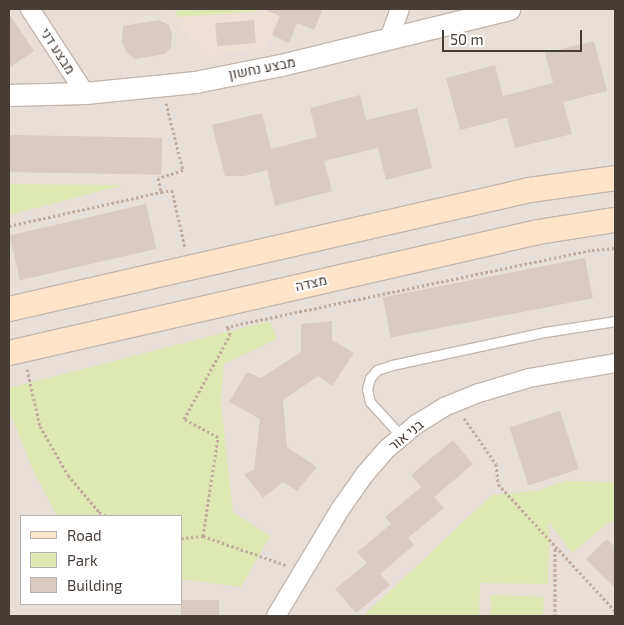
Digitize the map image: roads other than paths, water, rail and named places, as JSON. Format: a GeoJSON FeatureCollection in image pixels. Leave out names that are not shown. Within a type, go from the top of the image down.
{"type":"FeatureCollection","features":[{"type":"Feature","properties":{"kind":"main road"},"geometry":{"type":"LineString","coordinates":[[9,309],[530,190],[615,178]]}},
{"type":"Feature","properties":{"kind":"main road","name":"מצדה"},"geometry":{"type":"LineString","coordinates":[[18,363],[538,232],[615,220]]}},
{"type":"Feature","properties":{"kind":"street","name":"מבצע דני"},"geometry":{"type":"LineString","coordinates":[[30,9],[85,93]]}},
{"type":"Feature","properties":{"kind":"street"},"geometry":{"type":"LineString","coordinates":[[389,40],[400,9]]}},
{"type":"Feature","properties":{"kind":"street","name":"מבצע נחשון"},"geometry":{"type":"LineString","coordinates":[[9,95],[85,93],[195,82],[281,65],[389,40],[510,9]]}},
{"type":"Feature","properties":{"kind":"street","name":"בני אור"},"geometry":{"type":"LineString","coordinates":[[276,616],[341,508],[365,474],[388,448],[417,424],[454,403],[529,378],[615,363]]}},
{"type":"Feature","properties":{"kind":"lane"},"geometry":{"type":"LineString","coordinates":[[402,437],[370,402],[367,389],[370,378],[377,370],[392,364],[545,332],[615,321]]}}]}
